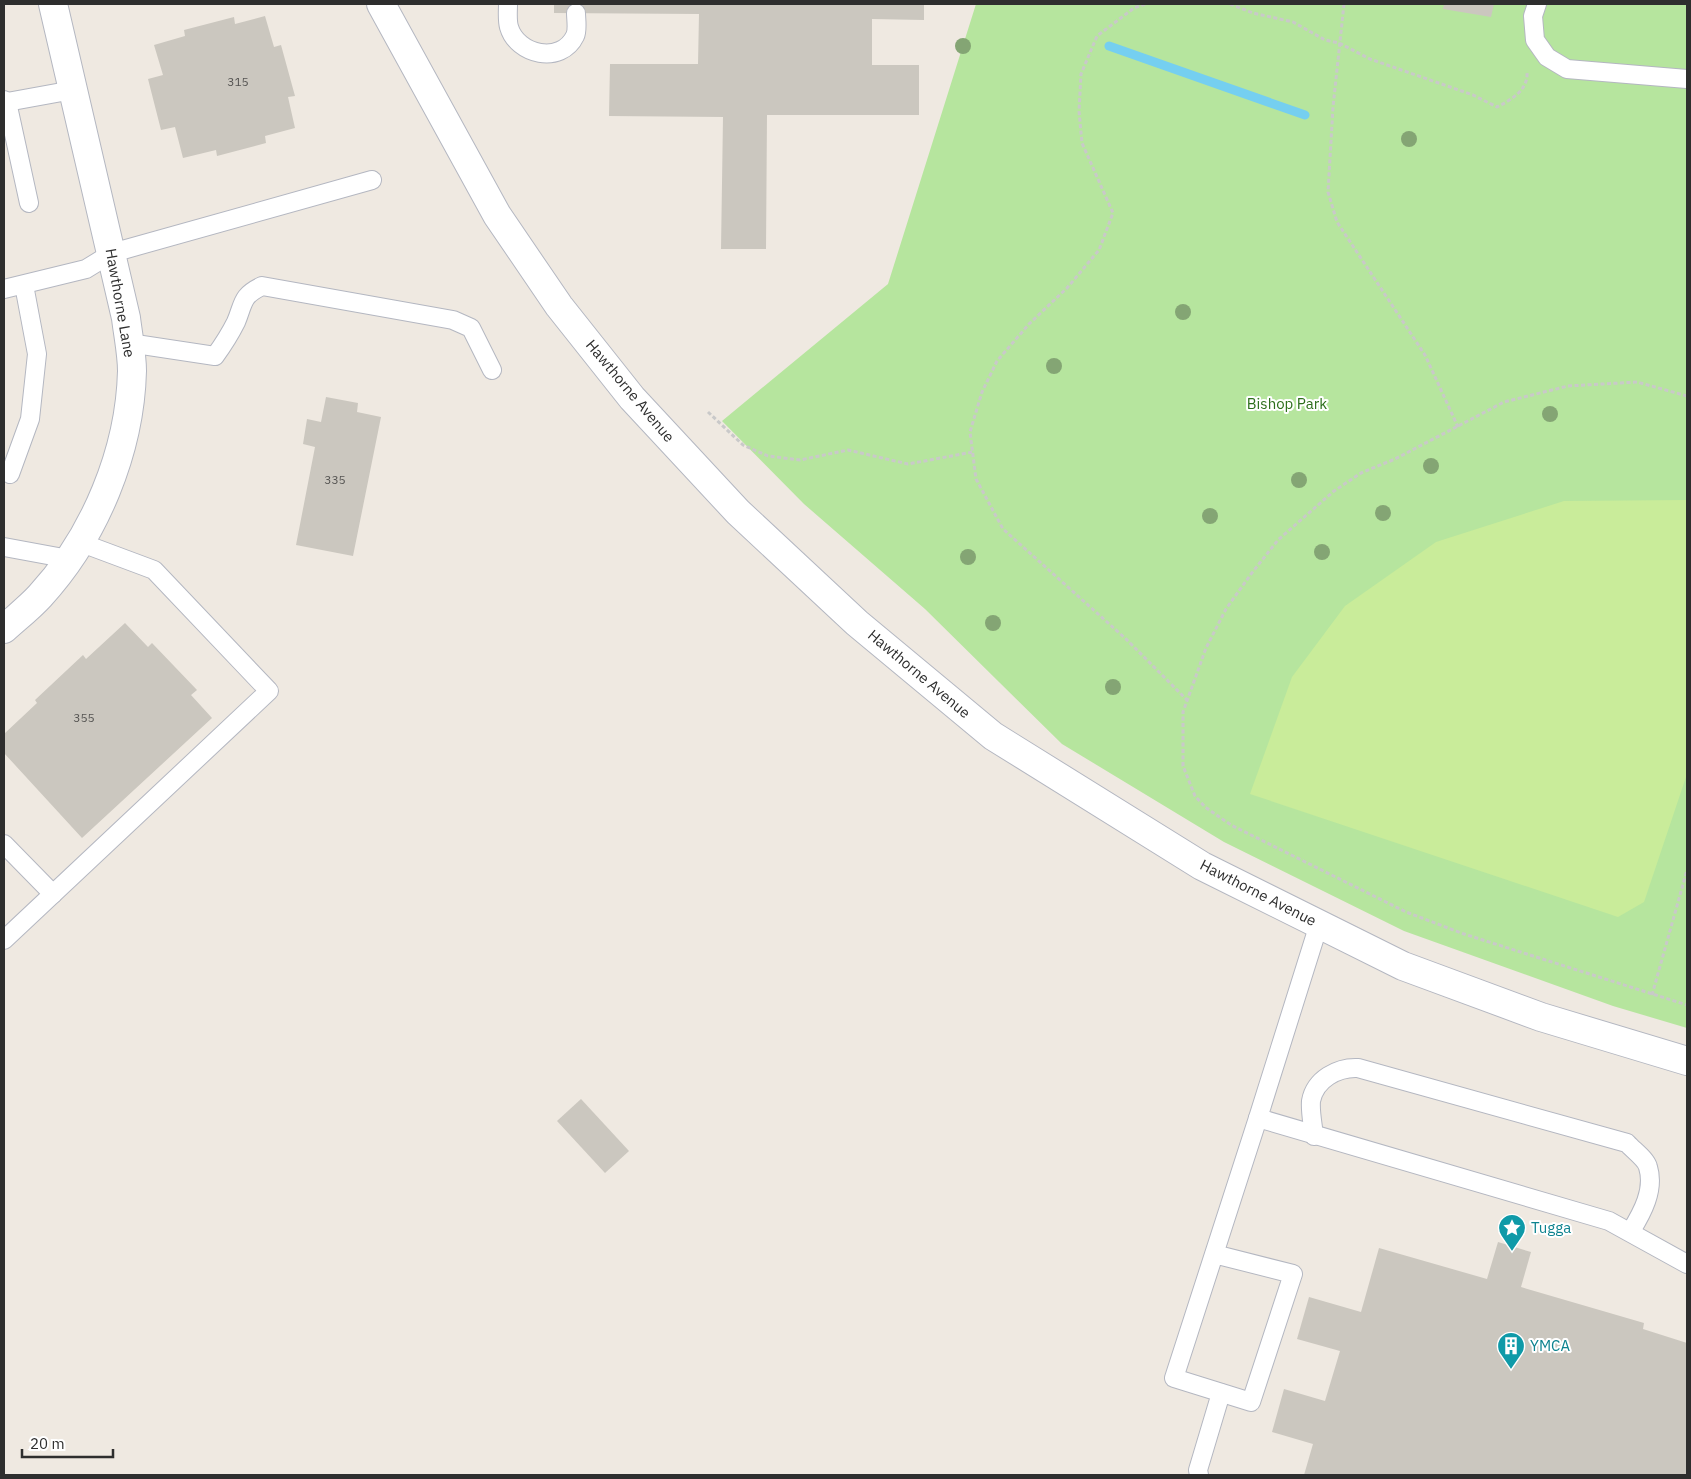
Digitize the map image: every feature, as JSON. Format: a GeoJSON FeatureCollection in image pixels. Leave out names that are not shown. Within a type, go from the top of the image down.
{"type":"FeatureCollection","features":[{"type":"Feature","properties":{"kind":"main road","name":"Hawthorne Lane"},"geometry":{"type":"LineString","coordinates":[[4,629],[40,596],[74,550],[96,513],[110,480],[127,421],[132,370],[126,318],[112,253],[53,4]]}},
{"type":"Feature","properties":{"kind":"main road","name":"Hawthorne Avenue"},"geometry":{"type":"LineString","coordinates":[[381,4],[497,215],[560,306],[632,398],[738,512],[857,623],[993,736],[1202,866],[1403,966],[1513,1007],[1687,1061]]}},
{"type":"Feature","properties":{"kind":"lane"},"geometry":{"type":"LineString","coordinates":[[508,4],[508,26],[516,41],[530,51],[548,55],[564,49],[575,35],[576,13]]}},
{"type":"Feature","properties":{"kind":"lane"},"geometry":{"type":"LineString","coordinates":[[1537,4],[1533,16],[1534,40],[1547,57],[1567,69],[1687,79]]}},
{"type":"Feature","properties":{"kind":"lane"},"geometry":{"type":"LineString","coordinates":[[29,203],[5,101],[73,90]]}},
{"type":"Feature","properties":{"kind":"lane"},"geometry":{"type":"LineString","coordinates":[[4,290],[86,269],[112,253],[372,180]]}},
{"type":"Feature","properties":{"kind":"lane"},"geometry":{"type":"LineString","coordinates":[[10,474],[30,419],[37,354],[24,285]]}},
{"type":"Feature","properties":{"kind":"lane"},"geometry":{"type":"LineString","coordinates":[[129,343],[215,356],[236,321],[242,300],[251,291],[262,286],[453,320],[471,328],[492,370]]}},
{"type":"Feature","properties":{"kind":"lane"},"geometry":{"type":"LineString","coordinates":[[4,547],[74,550],[154,570],[269,691],[4,940]]}},
{"type":"Feature","properties":{"kind":"lane"},"geometry":{"type":"LineString","coordinates":[[4,844],[53,894]]}},
{"type":"Feature","properties":{"kind":"lane"},"geometry":{"type":"LineString","coordinates":[[1214,1254],[1293,1274],[1251,1402],[1174,1378],[1319,924]]}},
{"type":"Feature","properties":{"kind":"lane"},"geometry":{"type":"LineString","coordinates":[[1314,1136],[1312,1101],[1318,1085],[1331,1074],[1346,1068],[1358,1068],[1627,1143],[1648,1166],[1649,1192],[1642,1213],[1631,1231]]}},
{"type":"Feature","properties":{"kind":"lane"},"geometry":{"type":"LineString","coordinates":[[1258,1118],[1314,1136],[1609,1221],[1631,1231],[1659,1250],[1687,1264]]}},
{"type":"Feature","properties":{"kind":"lane"},"geometry":{"type":"LineString","coordinates":[[1199,1475],[1198,1470],[1221,1393]]}},
{"type":"Feature","properties":{"kind":"path"},"geometry":{"type":"LineString","coordinates":[[1145,4],[1134,8],[1097,36],[1081,74],[1079,111],[1082,143],[1113,213],[1099,250],[1067,288],[1029,324],[997,361],[982,392],[970,432],[976,479],[1003,529],[1126,639],[1187,700]]}},
{"type":"Feature","properties":{"kind":"path"},"geometry":{"type":"LineString","coordinates":[[1230,4],[1253,13],[1293,22],[1325,40],[1339,43],[1370,60],[1417,78],[1474,95],[1497,107],[1514,99],[1528,80],[1526,52],[1534,40]]}},
{"type":"Feature","properties":{"kind":"path"},"geometry":{"type":"LineString","coordinates":[[1344,4],[1339,43],[1328,192],[1337,222],[1425,355],[1458,427]]}},
{"type":"Feature","properties":{"kind":"path"},"geometry":{"type":"LineString","coordinates":[[1687,396],[1637,382],[1568,386],[1504,402],[1458,427],[1360,473],[1334,490],[1278,540],[1250,574],[1226,609],[1206,648],[1183,712],[1183,766],[1195,796],[1205,807],[1231,824],[1406,912],[1464,934],[1687,1005]]}},
{"type":"Feature","properties":{"kind":"path"},"geometry":{"type":"LineString","coordinates":[[708,412],[743,445],[768,456],[800,460],[848,450],[908,464],[973,452]]}},
{"type":"Feature","properties":{"kind":"path"},"geometry":{"type":"LineString","coordinates":[[1652,995],[1687,870]]}},
{"type":"Feature","properties":{"kind":"green space","name":"Bishop Park"},"geometry":{"type":"Polygon","coordinates":[[[976,4],[1687,4],[1687,1028],[1613,1006],[1404,931],[1224,842],[1062,744],[925,609],[804,504],[722,421],[888,284],[976,4]]]}},
{"type":"Feature","properties":{"kind":"green space"},"geometry":{"type":"Polygon","coordinates":[[[1687,500],[1687,774],[1644,902],[1618,917],[1250,794],[1292,677],[1345,606],[1436,542],[1564,501],[1687,500]]]}},
{"type":"Feature","properties":{"kind":"building"},"geometry":{"type":"Polygon","coordinates":[[[554,4],[924,4],[924,20],[872,19],[872,65],[919,65],[919,115],[767,115],[766,249],[721,249],[723,117],[609,116],[610,64],[698,64],[699,14],[554,13],[554,4]]]}},
{"type":"Feature","properties":{"kind":"building"},"geometry":{"type":"Polygon","coordinates":[[[1444,4],[1494,4],[1491,17],[1443,9],[1444,4]]]}},
{"type":"Feature","properties":{"kind":"building"},"geometry":{"type":"Polygon","coordinates":[[[265,16],[274,47],[281,45],[295,96],[288,97],[295,128],[265,136],[266,143],[217,156],[216,150],[183,158],[175,127],[161,130],[148,79],[163,75],[154,45],[185,36],[184,30],[234,17],[235,24],[265,16]]]}},
{"type":"Feature","properties":{"kind":"building"},"geometry":{"type":"Polygon","coordinates":[[[326,397],[358,403],[357,412],[381,417],[353,556],[296,545],[315,447],[303,444],[307,419],[321,422],[326,397]]]}},
{"type":"Feature","properties":{"kind":"building"},"geometry":{"type":"Polygon","coordinates":[[[125,623],[148,647],[152,643],[197,690],[191,695],[212,718],[82,838],[4,753],[4,734],[37,703],[35,700],[83,655],[86,659],[125,623]]]}},
{"type":"Feature","properties":{"kind":"building"},"geometry":{"type":"Polygon","coordinates":[[[581,1099],[629,1151],[605,1173],[557,1121],[581,1099]]]}},
{"type":"Feature","properties":{"kind":"building","name":"YMCA"},"geometry":{"type":"Polygon","coordinates":[[[1498,1242],[1531,1252],[1521,1287],[1644,1323],[1643,1329],[1687,1343],[1687,1475],[1304,1475],[1313,1444],[1272,1432],[1284,1389],[1325,1401],[1340,1351],[1297,1339],[1309,1297],[1361,1312],[1379,1248],[1487,1279],[1498,1242]]]}},
{"type":"Feature","properties":{"kind":"waterway"},"geometry":{"type":"LineString","coordinates":[[1109,46],[1305,115]]}},
{"type":"Feature","properties":{"kind":"place","name":"Tugga"},"geometry":{"type":"Point","coordinates":[1512,1252]}},
{"type":"Feature","properties":{"kind":"place","name":"YMCA"},"geometry":{"type":"Point","coordinates":[1511,1370]}}]}
